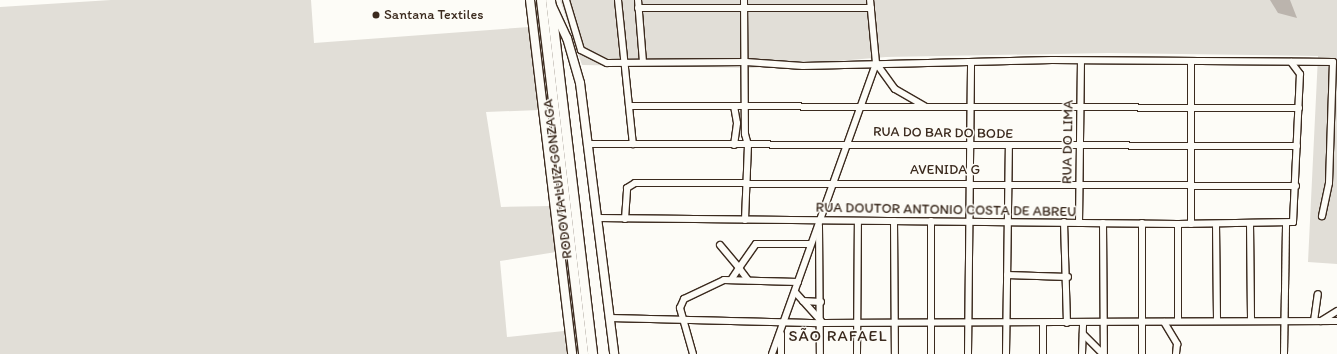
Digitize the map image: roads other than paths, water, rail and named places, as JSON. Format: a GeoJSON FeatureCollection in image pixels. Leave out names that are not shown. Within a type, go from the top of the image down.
{"type":"FeatureCollection","features":[{"type":"Feature","properties":{"kind":"highway","name":"RODOVIA LUIZ GONZAGA"},"geometry":{"type":"LineString","coordinates":[[547,1],[583,354]]}},
{"type":"Feature","properties":{"kind":"highway","name":"RODOVIA LUIZ GONZAGA"},"geometry":{"type":"LineString","coordinates":[[547,1],[592,354]]}},
{"type":"Feature","properties":{"kind":"main road"},"geometry":{"type":"LineString","coordinates":[[530,0],[572,354]]}},
{"type":"Feature","properties":{"kind":"main road"},"geometry":{"type":"LineString","coordinates":[[547,1],[573,56],[588,144],[614,354]]}},
{"type":"Feature","properties":{"kind":"street"},"geometry":{"type":"LineString","coordinates":[[566,0],[584,54],[607,63],[746,62],[794,66],[876,62],[1333,62],[1329,183],[1322,216]]}},
{"type":"Feature","properties":{"kind":"street"},"geometry":{"type":"LineString","coordinates":[[618,0],[630,106],[632,144]]}},
{"type":"Feature","properties":{"kind":"street"},"geometry":{"type":"LineString","coordinates":[[638,0],[643,62]]}},
{"type":"Feature","properties":{"kind":"street"},"geometry":{"type":"LineString","coordinates":[[744,0],[746,62],[744,106],[748,145],[745,220]]}},
{"type":"Feature","properties":{"kind":"street"},"geometry":{"type":"LineString","coordinates":[[772,354],[795,292],[810,244],[837,181],[876,62],[870,0]]}},
{"type":"Feature","properties":{"kind":"street"},"geometry":{"type":"LineString","coordinates":[[638,8],[871,8]]}},
{"type":"Feature","properties":{"kind":"street","name":"RUA DO LIMA"},"geometry":{"type":"LineString","coordinates":[[1079,223],[1081,61]]}},
{"type":"Feature","properties":{"kind":"street"},"geometry":{"type":"LineString","coordinates":[[876,62],[895,89],[924,107]]}},
{"type":"Feature","properties":{"kind":"street"},"geometry":{"type":"LineString","coordinates":[[968,354],[971,62]]}},
{"type":"Feature","properties":{"kind":"street"},"geometry":{"type":"LineString","coordinates":[[1191,62],[1191,224]]}},
{"type":"Feature","properties":{"kind":"street"},"geometry":{"type":"LineString","coordinates":[[1291,62],[1300,74],[1296,186]]}},
{"type":"Feature","properties":{"kind":"street"},"geometry":{"type":"LineString","coordinates":[[630,106],[861,108],[1080,105],[1299,108]]}},
{"type":"Feature","properties":{"kind":"street"},"geometry":{"type":"LineString","coordinates":[[734,106],[737,123],[734,145]]}},
{"type":"Feature","properties":{"kind":"street","name":"RUA DO BAR DO BODE"},"geometry":{"type":"LineString","coordinates":[[588,144],[848,144],[970,146],[1191,144],[1297,146]]}},
{"type":"Feature","properties":{"kind":"street"},"geometry":{"type":"LineString","coordinates":[[1006,354],[1009,146]]}},
{"type":"Feature","properties":{"kind":"street","name":"AVENIDA G"},"geometry":{"type":"LineString","coordinates":[[625,219],[627,188],[631,183],[837,181],[1296,186]]}},
{"type":"Feature","properties":{"kind":"street","name":"RUA DOUTOR ANTONIO COSTA DE ABREU"},"geometry":{"type":"LineString","coordinates":[[598,218],[819,222],[969,220],[1103,224],[1286,223],[1294,221],[1296,186]]}},
{"type":"Feature","properties":{"kind":"street"},"geometry":{"type":"LineString","coordinates":[[857,354],[858,221]]}},
{"type":"Feature","properties":{"kind":"street"},"geometry":{"type":"LineString","coordinates":[[894,221],[895,354]]}},
{"type":"Feature","properties":{"kind":"street"},"geometry":{"type":"LineString","coordinates":[[931,221],[931,354]]}},
{"type":"Feature","properties":{"kind":"street"},"geometry":{"type":"LineString","coordinates":[[819,222],[821,302],[820,354]]}},
{"type":"Feature","properties":{"kind":"street"},"geometry":{"type":"LineString","coordinates":[[1064,222],[1068,277],[1067,324]]}},
{"type":"Feature","properties":{"kind":"street"},"geometry":{"type":"LineString","coordinates":[[1142,223],[1140,322],[1142,354]]}},
{"type":"Feature","properties":{"kind":"street"},"geometry":{"type":"LineString","coordinates":[[1284,354],[1286,223]]}},
{"type":"Feature","properties":{"kind":"street"},"geometry":{"type":"LineString","coordinates":[[1103,224],[1103,354]]}},
{"type":"Feature","properties":{"kind":"street"},"geometry":{"type":"LineString","coordinates":[[1178,224],[1178,322]]}},
{"type":"Feature","properties":{"kind":"street"},"geometry":{"type":"LineString","coordinates":[[1216,224],[1217,321]]}},
{"type":"Feature","properties":{"kind":"street"},"geometry":{"type":"LineString","coordinates":[[1250,224],[1251,320]]}},
{"type":"Feature","properties":{"kind":"street"},"geometry":{"type":"LineString","coordinates":[[731,280],[756,244],[810,244]]}},
{"type":"Feature","properties":{"kind":"street"},"geometry":{"type":"LineString","coordinates":[[720,245],[748,280]]}},
{"type":"Feature","properties":{"kind":"street"},"geometry":{"type":"LineString","coordinates":[[1007,276],[1068,277]]}},
{"type":"Feature","properties":{"kind":"street"},"geometry":{"type":"LineString","coordinates":[[693,354],[683,320],[682,301],[713,283],[731,280],[798,282]]}},
{"type":"Feature","properties":{"kind":"street"},"geometry":{"type":"LineString","coordinates":[[795,292],[821,322]]}},
{"type":"Feature","properties":{"kind":"street"},"geometry":{"type":"LineString","coordinates":[[1314,321],[1318,294]]}},
{"type":"Feature","properties":{"kind":"street"},"geometry":{"type":"LineString","coordinates":[[802,301],[821,302]]}},
{"type":"Feature","properties":{"kind":"street"},"geometry":{"type":"LineString","coordinates":[[1321,321],[1337,311]]}},
{"type":"Feature","properties":{"kind":"street"},"geometry":{"type":"LineString","coordinates":[[610,318],[683,320],[783,326],[821,322],[1006,322],[1067,324],[1251,320],[1337,321]]}},
{"type":"Feature","properties":{"kind":"street"},"geometry":{"type":"LineString","coordinates":[[1164,322],[1176,344],[1176,354]]}},
{"type":"Feature","properties":{"kind":"street"},"geometry":{"type":"LineString","coordinates":[[1082,354],[1083,323]]}},
{"type":"Feature","properties":{"kind":"street"},"geometry":{"type":"LineString","coordinates":[[1042,354],[1043,324]]}},
{"type":"Feature","properties":{"kind":"street"},"geometry":{"type":"LineString","coordinates":[[781,354],[783,326]]}},
{"type":"Feature","properties":{"kind":"street"},"geometry":{"type":"LineString","coordinates":[[1083,334],[1103,354]]}},
{"type":"Feature","properties":{"kind":"place","name":"Santana Textiles"},"geometry":{"type":"Point","coordinates":[376,15]}},
{"type":"Feature","properties":{"kind":"district","name":"SÃO RAFAEL"},"geometry":{"type":"Point","coordinates":[838,336]}}]}
